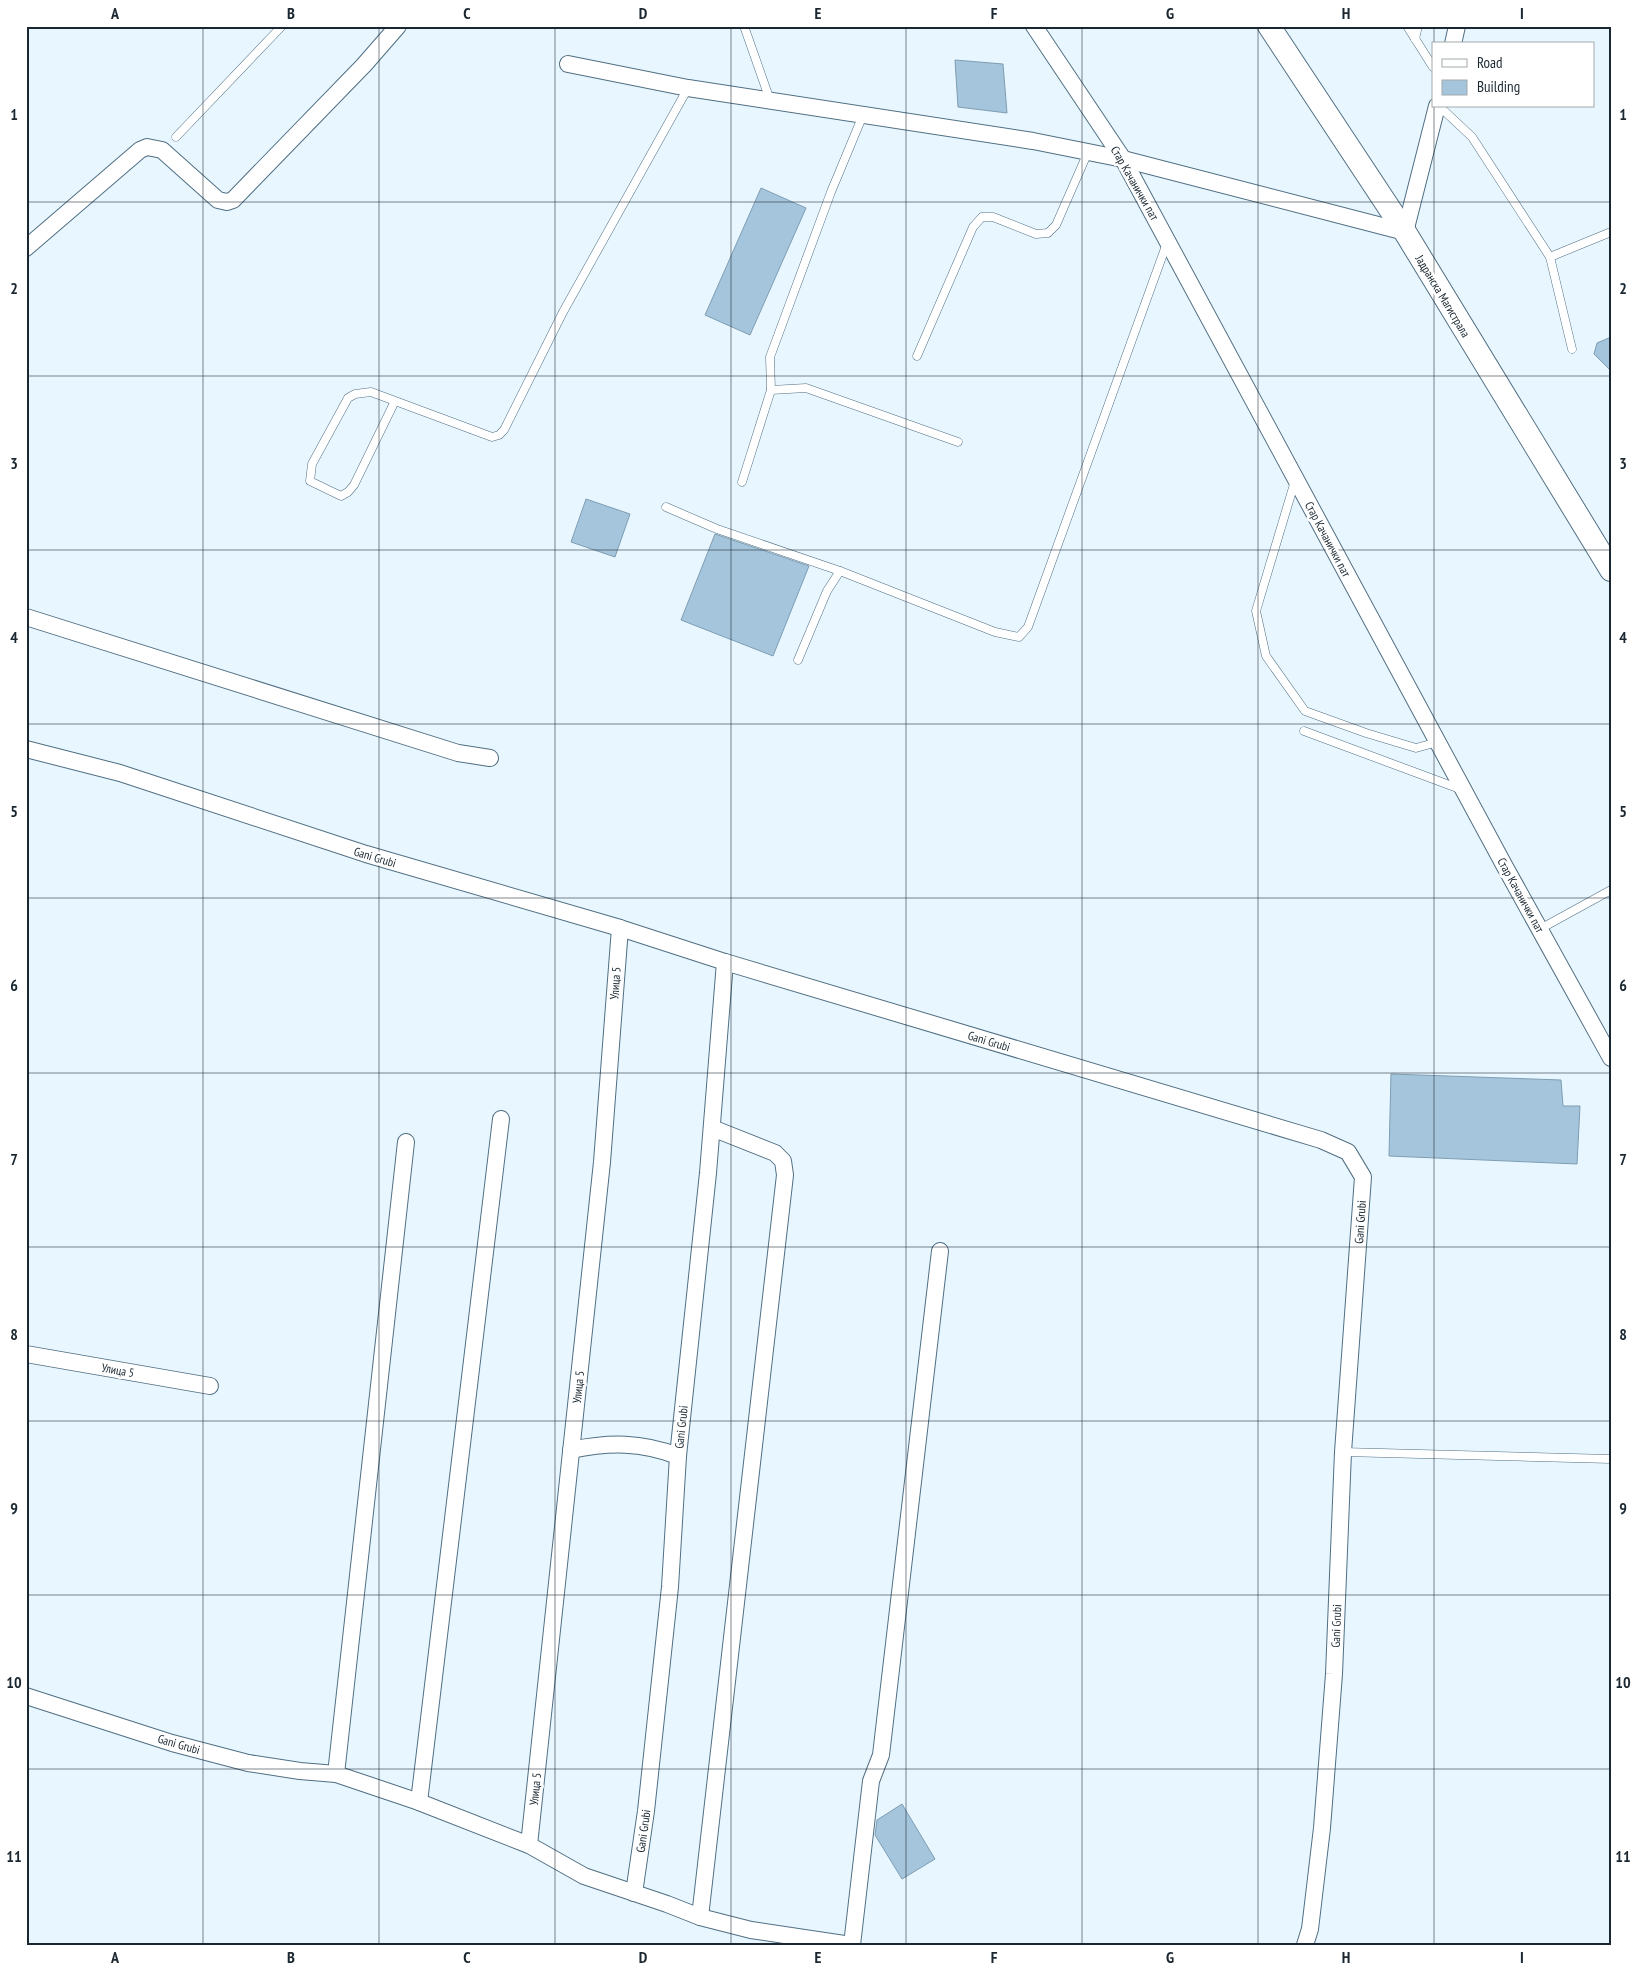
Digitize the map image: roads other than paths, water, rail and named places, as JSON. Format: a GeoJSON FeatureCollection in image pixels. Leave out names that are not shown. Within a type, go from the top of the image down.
{"type":"FeatureCollection","features":[{"type":"Feature","properties":{"kind":"street"},"geometry":{"type":"LineString","coordinates":[[26,248],[140,150],[147,147],[162,150],[218,200],[227,202],[233,200],[364,65],[398,26]]}},
{"type":"Feature","properties":{"kind":"street","name":"Стар Качанички пат"},"geometry":{"type":"LineString","coordinates":[[1034,26],[1123,159],[1611,1058]]}},
{"type":"Feature","properties":{"kind":"street","name":"Јадранска Магистрала"},"geometry":{"type":"LineString","coordinates":[[1269,26],[1405,232],[1611,570]]}},
{"type":"Feature","properties":{"kind":"street"},"geometry":{"type":"LineString","coordinates":[[1453,42],[1457,26]]}},
{"type":"Feature","properties":{"kind":"street"},"geometry":{"type":"LineString","coordinates":[[568,64],[688,88],[1033,141],[1123,159],[1405,232],[1437,108]]}},
{"type":"Feature","properties":{"kind":"street"},"geometry":{"type":"LineString","coordinates":[[26,617],[458,753],[490,758]]}},
{"type":"Feature","properties":{"kind":"street","name":"Gani Grubi"},"geometry":{"type":"LineString","coordinates":[[26,749],[120,773],[366,854],[620,928],[725,962],[1321,1140],[1348,1152],[1363,1177],[1343,1452],[1334,1684],[1322,1828],[1310,1928],[1305,1945]]}},
{"type":"Feature","properties":{"kind":"street","name":"Улица 5"},"geometry":{"type":"LineString","coordinates":[[529,1845],[602,1162],[620,928]]}},
{"type":"Feature","properties":{"kind":"street","name":"Gani Grubi"},"geometry":{"type":"LineString","coordinates":[[634,1893],[646,1811],[670,1587],[678,1456],[712,1128],[725,962]]}},
{"type":"Feature","properties":{"kind":"street"},"geometry":{"type":"LineString","coordinates":[[419,1802],[501,1118]]}},
{"type":"Feature","properties":{"kind":"street"},"geometry":{"type":"LineString","coordinates":[[700,1917],[784,1175],[783,1161],[776,1153],[712,1128]]}},
{"type":"Feature","properties":{"kind":"street"},"geometry":{"type":"LineString","coordinates":[[336,1774],[406,1142]]}},
{"type":"Feature","properties":{"kind":"street"},"geometry":{"type":"LineString","coordinates":[[851,1945],[871,1781],[881,1755],[940,1250]]}},
{"type":"Feature","properties":{"kind":"street","name":"Улица 5"},"geometry":{"type":"LineString","coordinates":[[26,1354],[210,1386]]}},
{"type":"Feature","properties":{"kind":"street"},"geometry":{"type":"LineString","coordinates":[[571,1450],[596,1445],[624,1445],[654,1447],[678,1456]]}},
{"type":"Feature","properties":{"kind":"street","name":"Gani Grubi"},"geometry":{"type":"LineString","coordinates":[[26,1696],[172,1743],[248,1763],[336,1774],[419,1802],[529,1845],[584,1876],[700,1917],[751,1930],[851,1945]]}},
{"type":"Feature","properties":{"kind":"lane"},"geometry":{"type":"LineString","coordinates":[[176,137],[282,26]]}},
{"type":"Feature","properties":{"kind":"lane"},"geometry":{"type":"LineString","coordinates":[[744,26],[770,100]]}},
{"type":"Feature","properties":{"kind":"lane"},"geometry":{"type":"LineString","coordinates":[[1407,26],[1432,65]]}},
{"type":"Feature","properties":{"kind":"lane"},"geometry":{"type":"LineString","coordinates":[[1415,39],[1418,26]]}},
{"type":"Feature","properties":{"kind":"lane"},"geometry":{"type":"LineString","coordinates":[[395,401],[354,485],[348,492],[341,496],[310,481],[312,464],[348,398],[355,394],[371,392],[492,437],[499,435],[504,430],[563,312],[688,88]]}},
{"type":"Feature","properties":{"kind":"lane"},"geometry":{"type":"LineString","coordinates":[[1440,108],[1472,137],[1550,257],[1572,349]]}},
{"type":"Feature","properties":{"kind":"lane"},"geometry":{"type":"LineString","coordinates":[[742,482],[771,390],[770,357],[831,192],[863,115]]}},
{"type":"Feature","properties":{"kind":"lane"},"geometry":{"type":"LineString","coordinates":[[917,356],[973,227],[982,217],[993,217],[1036,234],[1048,233],[1056,225],[1088,152]]}},
{"type":"Feature","properties":{"kind":"lane"},"geometry":{"type":"LineString","coordinates":[[1550,257],[1611,232]]}},
{"type":"Feature","properties":{"kind":"lane"},"geometry":{"type":"LineString","coordinates":[[666,507],[717,529],[840,571],[995,632],[1019,637],[1028,627],[1167,241]]}},
{"type":"Feature","properties":{"kind":"lane"},"geometry":{"type":"LineString","coordinates":[[771,390],[806,388],[958,442]]}},
{"type":"Feature","properties":{"kind":"lane"},"geometry":{"type":"LineString","coordinates":[[1296,479],[1256,611],[1266,656],[1305,711],[1366,733],[1416,748],[1438,742]]}},
{"type":"Feature","properties":{"kind":"lane"},"geometry":{"type":"LineString","coordinates":[[798,660],[827,591],[840,571]]}},
{"type":"Feature","properties":{"kind":"lane"},"geometry":{"type":"LineString","coordinates":[[1304,731],[1464,790]]}},
{"type":"Feature","properties":{"kind":"lane"},"geometry":{"type":"LineString","coordinates":[[1540,929],[1611,890]]}},
{"type":"Feature","properties":{"kind":"lane"},"geometry":{"type":"LineString","coordinates":[[1343,1452],[1611,1459]]}}]}
